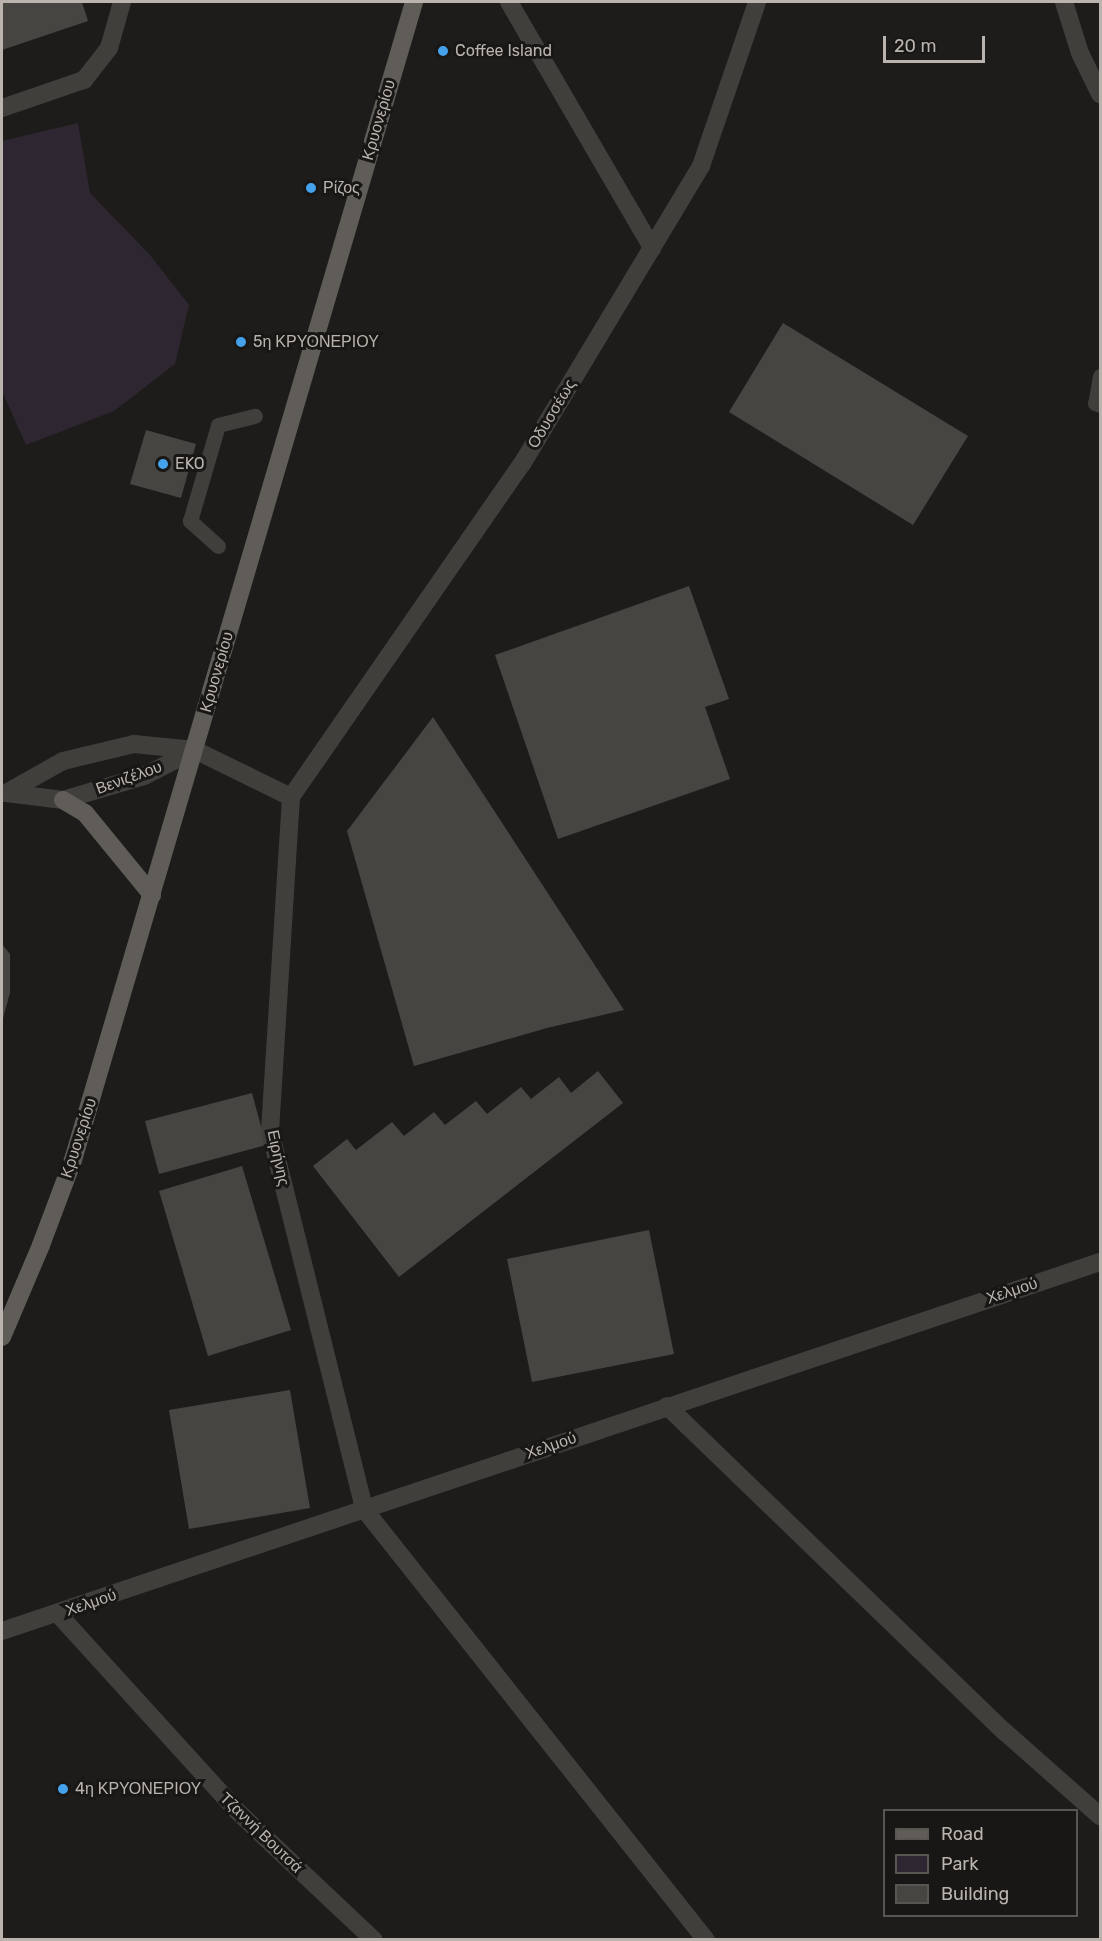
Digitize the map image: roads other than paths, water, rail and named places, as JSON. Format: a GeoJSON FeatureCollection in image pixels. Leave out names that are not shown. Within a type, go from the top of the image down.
{"type":"FeatureCollection","features":[{"type":"Feature","properties":{"kind":"main road","name":"Κρυονερίου"},"geometry":{"type":"LineString","coordinates":[[2,1336],[41,1245],[73,1160],[414,2]]}},
{"type":"Feature","properties":{"kind":"main road"},"geometry":{"type":"LineString","coordinates":[[63,800],[85,813],[152,895]]}},
{"type":"Feature","properties":{"kind":"street"},"geometry":{"type":"LineString","coordinates":[[2,108],[84,80],[109,48],[122,2]]}},
{"type":"Feature","properties":{"kind":"street"},"geometry":{"type":"LineString","coordinates":[[509,2],[652,248]]}},
{"type":"Feature","properties":{"kind":"street","name":"Οδυσσέως"},"geometry":{"type":"LineString","coordinates":[[291,797],[522,464],[701,166],[756,2]]}},
{"type":"Feature","properties":{"kind":"street"},"geometry":{"type":"LineString","coordinates":[[1064,2],[1080,52],[1101,94]]}},
{"type":"Feature","properties":{"kind":"street","name":"Βενιζέλου"},"geometry":{"type":"LineString","coordinates":[[4,793],[63,761],[134,744],[195,750]]}},
{"type":"Feature","properties":{"kind":"street"},"geometry":{"type":"LineString","coordinates":[[195,750],[291,797]]}},
{"type":"Feature","properties":{"kind":"street","name":"Βενιζέλου"},"geometry":{"type":"LineString","coordinates":[[4,793],[63,800],[144,776],[195,750]]}},
{"type":"Feature","properties":{"kind":"street","name":"Ειρήνης"},"geometry":{"type":"LineString","coordinates":[[291,797],[270,1131],[364,1509]]}},
{"type":"Feature","properties":{"kind":"street","name":"Χελμού"},"geometry":{"type":"LineString","coordinates":[[2,1631],[1101,1262]]}},
{"type":"Feature","properties":{"kind":"street"},"geometry":{"type":"LineString","coordinates":[[667,1406],[1005,1732],[1101,1816]]}},
{"type":"Feature","properties":{"kind":"street"},"geometry":{"type":"LineString","coordinates":[[364,1509],[706,1940]]}},
{"type":"Feature","properties":{"kind":"street","name":"Τζαννή Βουτσά"},"geometry":{"type":"LineString","coordinates":[[57,1614],[237,1812],[374,1940]]}},
{"type":"Feature","properties":{"kind":"lane"},"geometry":{"type":"LineString","coordinates":[[1101,376],[1095,403],[1101,405]]}},
{"type":"Feature","properties":{"kind":"lane"},"geometry":{"type":"LineString","coordinates":[[218,546],[190,521],[218,425],[255,416]]}},
{"type":"Feature","properties":{"kind":"place","name":"Coffee Island"},"geometry":{"type":"Point","coordinates":[443,51]}},
{"type":"Feature","properties":{"kind":"place","name":"Ρίζος"},"geometry":{"type":"Point","coordinates":[311,188]}},
{"type":"Feature","properties":{"kind":"place","name":"5η ΚΡΥΟΝΕΡΙΟΥ"},"geometry":{"type":"Point","coordinates":[241,342]}},
{"type":"Feature","properties":{"kind":"place","name":"EKO"},"geometry":{"type":"Point","coordinates":[163,464]}},
{"type":"Feature","properties":{"kind":"place","name":"4η ΚΡΥΟΝΕΡΙΟΥ"},"geometry":{"type":"Point","coordinates":[63,1789]}}]}
